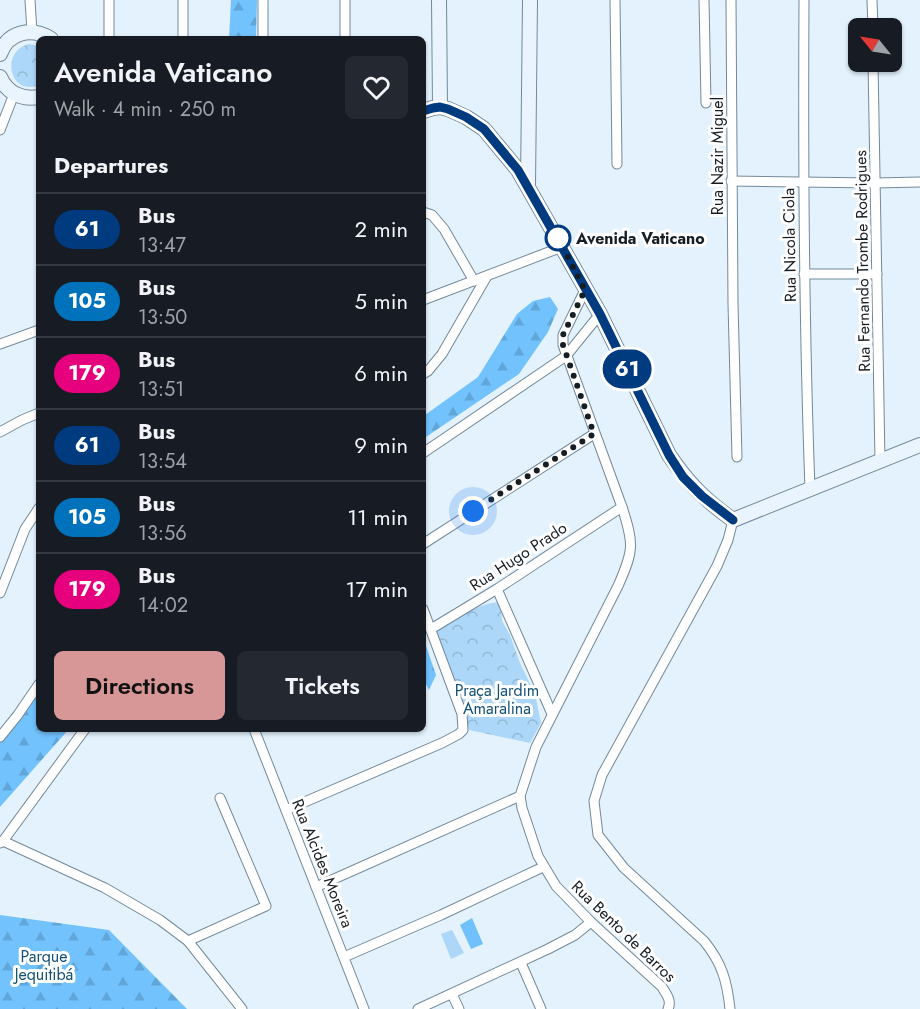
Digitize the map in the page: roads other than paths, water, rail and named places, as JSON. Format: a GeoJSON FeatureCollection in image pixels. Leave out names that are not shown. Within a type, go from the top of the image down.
{"type":"FeatureCollection","features":[{"type":"Feature","properties":{"kind":"street"},"geometry":{"type":"LineString","coordinates":[[30,0],[32,32]]}},
{"type":"Feature","properties":{"kind":"street"},"geometry":{"type":"LineString","coordinates":[[109,0],[109,36]]}},
{"type":"Feature","properties":{"kind":"street"},"geometry":{"type":"LineString","coordinates":[[183,0],[183,36]]}},
{"type":"Feature","properties":{"kind":"street"},"geometry":{"type":"LineString","coordinates":[[263,0],[263,36]]}},
{"type":"Feature","properties":{"kind":"street"},"geometry":{"type":"LineString","coordinates":[[345,0],[345,36]]}},
{"type":"Feature","properties":{"kind":"street"},"geometry":{"type":"LineString","coordinates":[[439,0],[440,107]]}},
{"type":"Feature","properties":{"kind":"street"},"geometry":{"type":"LineString","coordinates":[[528,187],[530,0]]}},
{"type":"Feature","properties":{"kind":"street"},"geometry":{"type":"LineString","coordinates":[[615,0],[617,164]]}},
{"type":"Feature","properties":{"kind":"street"},"geometry":{"type":"LineString","coordinates":[[704,0],[706,103]]}},
{"type":"Feature","properties":{"kind":"street","name":"Rua Nazir Miguel"},"geometry":{"type":"LineString","coordinates":[[731,0],[731,181],[737,457]]}},
{"type":"Feature","properties":{"kind":"street","name":"Rua Nicola Ciola"},"geometry":{"type":"LineString","coordinates":[[804,0],[804,274],[810,489]]}},
{"type":"Feature","properties":{"kind":"street"},"geometry":{"type":"LineString","coordinates":[[872,0],[873,18]]}},
{"type":"Feature","properties":{"kind":"street"},"geometry":{"type":"LineString","coordinates":[[0,54],[10,39],[20,33],[32,32],[46,36]]}},
{"type":"Feature","properties":{"kind":"street","name":"Rua Fernando Trombe Rodrigues"},"geometry":{"type":"LineString","coordinates":[[873,72],[880,460]]}},
{"type":"Feature","properties":{"kind":"street"},"geometry":{"type":"LineString","coordinates":[[0,77],[14,94],[25,98],[36,97]]}},
{"type":"Feature","properties":{"kind":"street"},"geometry":{"type":"LineString","coordinates":[[0,130],[14,94]]}},
{"type":"Feature","properties":{"kind":"street"},"geometry":{"type":"LineString","coordinates":[[426,110],[440,107],[466,117],[484,129],[518,170],[600,314],[669,455],[683,477],[702,496],[733,520]]}},
{"type":"Feature","properties":{"kind":"street"},"geometry":{"type":"LineString","coordinates":[[731,181],[920,182]]}},
{"type":"Feature","properties":{"kind":"street"},"geometry":{"type":"LineString","coordinates":[[426,213],[432,215],[444,229],[474,281]]}},
{"type":"Feature","properties":{"kind":"street"},"geometry":{"type":"LineString","coordinates":[[426,299],[562,247]]}},
{"type":"Feature","properties":{"kind":"street"},"geometry":{"type":"LineString","coordinates":[[804,274],[877,274]]}},
{"type":"Feature","properties":{"kind":"street"},"geometry":{"type":"LineString","coordinates":[[426,372],[442,354],[487,276]]}},
{"type":"Feature","properties":{"kind":"street"},"geometry":{"type":"LineString","coordinates":[[316,887],[520,796],[532,757],[628,563],[631,548],[630,532],[563,345],[563,335],[585,290]]}},
{"type":"Feature","properties":{"kind":"street"},"geometry":{"type":"LineString","coordinates":[[426,451],[566,356],[600,314]]}},
{"type":"Feature","properties":{"kind":"street"},"geometry":{"type":"LineString","coordinates":[[0,344],[36,331]]}},
{"type":"Feature","properties":{"kind":"street"},"geometry":{"type":"LineString","coordinates":[[0,432],[36,414]]}},
{"type":"Feature","properties":{"kind":"street"},"geometry":{"type":"LineString","coordinates":[[426,542],[594,434]]}},
{"type":"Feature","properties":{"kind":"street"},"geometry":{"type":"LineString","coordinates":[[733,520],[920,445]]}},
{"type":"Feature","properties":{"kind":"street","name":"Rua Hugo Prado"},"geometry":{"type":"LineString","coordinates":[[431,629],[497,589],[622,507]]}},
{"type":"Feature","properties":{"kind":"street"},"geometry":{"type":"LineString","coordinates":[[0,593],[25,529],[36,512]]}},
{"type":"Feature","properties":{"kind":"street"},"geometry":{"type":"LineString","coordinates":[[730,1009],[725,975],[714,953],[704,941],[624,868],[598,835],[594,801],[602,775],[717,566],[728,540],[733,520]]}},
{"type":"Feature","properties":{"kind":"street"},"geometry":{"type":"LineString","coordinates":[[497,589],[552,714]]}},
{"type":"Feature","properties":{"kind":"street"},"geometry":{"type":"LineString","coordinates":[[286,810],[442,743],[463,730],[462,714],[426,616]]}},
{"type":"Feature","properties":{"kind":"street"},"geometry":{"type":"LineString","coordinates":[[0,737],[36,688]]}},
{"type":"Feature","properties":{"kind":"street"},"geometry":{"type":"LineString","coordinates":[[83,732],[2,842],[105,888],[160,920],[188,941],[242,1009]]}},
{"type":"Feature","properties":{"kind":"street","name":"Rua Alcides Moreira"},"geometry":{"type":"LineString","coordinates":[[255,732],[364,1009]]}},
{"type":"Feature","properties":{"kind":"street","name":"Rua Bento de Barros"},"geometry":{"type":"LineString","coordinates":[[520,796],[533,844],[543,867],[556,886],[591,922],[662,987],[669,997],[668,1009]]}},
{"type":"Feature","properties":{"kind":"street"},"geometry":{"type":"LineString","coordinates":[[188,941],[266,906],[220,798]]}},
{"type":"Feature","properties":{"kind":"street"},"geometry":{"type":"LineString","coordinates":[[344,957],[543,867]]}},
{"type":"Feature","properties":{"kind":"street"},"geometry":{"type":"LineString","coordinates":[[418,1009],[522,963],[569,938],[591,922]]}},
{"type":"Feature","properties":{"kind":"street"},"geometry":{"type":"LineString","coordinates":[[522,963],[541,1009]]}},
{"type":"Feature","properties":{"kind":"street"},"geometry":{"type":"LineString","coordinates":[[452,994],[459,1009]]}},
{"type":"Feature","properties":{"kind":"place","name":"Avenida Vaticano"},"geometry":{"type":"Point","coordinates":[558,238]}},
{"type":"Feature","properties":{"kind":"park label","name":"Praça Jardim Amaralina"},"geometry":{"type":"Point","coordinates":[497,699]}},
{"type":"Feature","properties":{"kind":"park label","name":"Parque Jequitibá"},"geometry":{"type":"Point","coordinates":[44,965]}}]}
